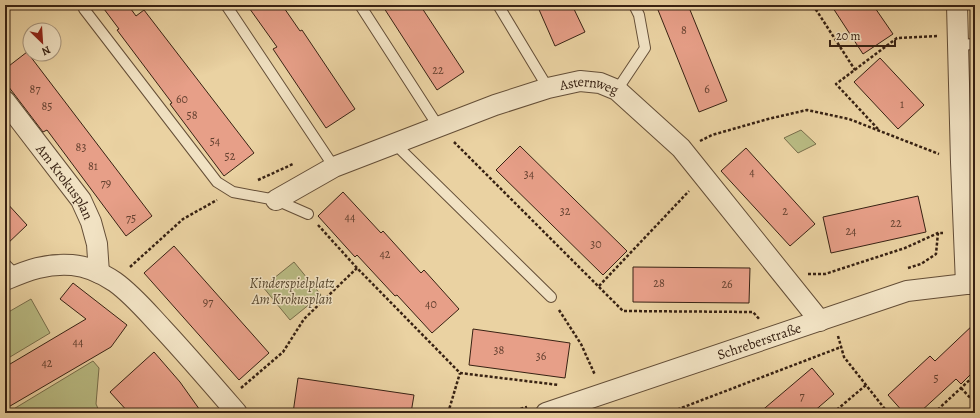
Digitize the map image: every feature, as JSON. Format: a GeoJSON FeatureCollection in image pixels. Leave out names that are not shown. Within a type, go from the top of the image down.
{"type":"FeatureCollection","features":[{"type":"Feature","properties":{"kind":"street"},"geometry":{"type":"LineString","coordinates":[[957,5],[964,41],[961,162],[963,234],[971,284]]}},
{"type":"Feature","properties":{"kind":"street","name":"Asternweg"},"geometry":{"type":"LineString","coordinates":[[276,200],[334,167],[495,105],[548,88],[580,81],[600,83],[617,90],[681,148],[703,177],[826,318]]}},
{"type":"Feature","properties":{"kind":"street","name":"Am Krokusplan"},"geometry":{"type":"LineString","coordinates":[[5,102],[81,200],[91,222],[106,277]]}},
{"type":"Feature","properties":{"kind":"street"},"geometry":{"type":"LineString","coordinates":[[9,273],[50,266],[74,265],[106,277],[138,302],[188,356],[231,407]]}},
{"type":"Feature","properties":{"kind":"street","name":"Schreberstraße"},"geometry":{"type":"LineString","coordinates":[[546,413],[907,291],[971,284]]}},
{"type":"Feature","properties":{"kind":"lane"},"geometry":{"type":"LineString","coordinates":[[226,5],[334,167]]}},
{"type":"Feature","properties":{"kind":"lane"},"geometry":{"type":"LineString","coordinates":[[360,5],[438,126]]}},
{"type":"Feature","properties":{"kind":"lane"},"geometry":{"type":"LineString","coordinates":[[498,5],[548,88]]}},
{"type":"Feature","properties":{"kind":"lane"},"geometry":{"type":"LineString","coordinates":[[617,90],[644,48],[639,15],[634,5]]}},
{"type":"Feature","properties":{"kind":"lane"},"geometry":{"type":"LineString","coordinates":[[84,9],[217,182],[233,192],[276,200],[308,214]]}},
{"type":"Feature","properties":{"kind":"lane"},"geometry":{"type":"LineString","coordinates":[[394,143],[551,297]]}},
{"type":"Feature","properties":{"kind":"path"},"geometry":{"type":"LineString","coordinates":[[813,5],[855,70]]}},
{"type":"Feature","properties":{"kind":"path"},"geometry":{"type":"LineString","coordinates":[[878,129],[836,84],[898,38],[964,41]]}},
{"type":"Feature","properties":{"kind":"path"},"geometry":{"type":"LineString","coordinates":[[681,148],[712,135],[768,119],[807,110],[850,119],[961,162]]}},
{"type":"Feature","properties":{"kind":"path"},"geometry":{"type":"LineString","coordinates":[[438,126],[623,311],[754,312],[760,320]]}},
{"type":"Feature","properties":{"kind":"path"},"geometry":{"type":"LineString","coordinates":[[106,277],[184,219],[233,192],[323,150]]}},
{"type":"Feature","properties":{"kind":"path"},"geometry":{"type":"LineString","coordinates":[[599,286],[703,177]]}},
{"type":"Feature","properties":{"kind":"path"},"geometry":{"type":"LineString","coordinates":[[308,214],[357,268],[460,373],[570,386],[576,403]]}},
{"type":"Feature","properties":{"kind":"path"},"geometry":{"type":"LineString","coordinates":[[810,279],[805,274],[825,274],[905,248],[938,233],[963,234]]}},
{"type":"Feature","properties":{"kind":"path"},"geometry":{"type":"LineString","coordinates":[[906,269],[920,264],[936,254],[938,233]]}},
{"type":"Feature","properties":{"kind":"path"},"geometry":{"type":"LineString","coordinates":[[231,407],[283,352],[304,319],[357,268]]}},
{"type":"Feature","properties":{"kind":"path"},"geometry":{"type":"LineString","coordinates":[[551,297],[581,344],[604,394]]}},
{"type":"Feature","properties":{"kind":"path"},"geometry":{"type":"LineString","coordinates":[[826,318],[841,347],[844,358],[888,413]]}},
{"type":"Feature","properties":{"kind":"path"},"geometry":{"type":"LineString","coordinates":[[668,413],[841,347]]}},
{"type":"Feature","properties":{"kind":"path"},"geometry":{"type":"LineString","coordinates":[[448,413],[460,373]]}},
{"type":"Feature","properties":{"kind":"path"},"geometry":{"type":"LineString","coordinates":[[934,413],[975,375]]}},
{"type":"Feature","properties":{"kind":"path"},"geometry":{"type":"LineString","coordinates":[[832,413],[866,385]]}},
{"type":"Feature","properties":{"kind":"path"},"geometry":{"type":"LineString","coordinates":[[961,388],[975,403]]}},
{"type":"Feature","properties":{"kind":"green space"},"geometry":{"type":"Polygon","coordinates":[[[801,130],[816,144],[798,153],[784,138],[801,130]]]}},
{"type":"Feature","properties":{"kind":"green space","name":"Kinderspielplatz Am Krokusplan"},"geometry":{"type":"Polygon","coordinates":[[[294,262],[321,295],[290,320],[263,287],[294,262]]]}},
{"type":"Feature","properties":{"kind":"green space"},"geometry":{"type":"Polygon","coordinates":[[[31,299],[50,333],[5,360],[5,314],[31,299]]]}},
{"type":"Feature","properties":{"kind":"green space"},"geometry":{"type":"Polygon","coordinates":[[[93,361],[99,368],[96,404],[100,413],[7,413],[93,361]]]}},
{"type":"Feature","properties":{"kind":"building"},"geometry":{"type":"Polygon","coordinates":[[[101,5],[128,5],[136,16],[144,10],[254,153],[224,176],[170,104],[172,103],[117,30],[119,29],[101,5]]]}},
{"type":"Feature","properties":{"kind":"building"},"geometry":{"type":"Polygon","coordinates":[[[247,5],[282,5],[300,31],[302,30],[355,109],[326,128],[273,49],[277,47],[247,5]]]}},
{"type":"Feature","properties":{"kind":"building"},"geometry":{"type":"Polygon","coordinates":[[[382,5],[420,5],[464,72],[437,90],[382,5]]]}},
{"type":"Feature","properties":{"kind":"building"},"geometry":{"type":"Polygon","coordinates":[[[537,5],[572,5],[585,32],[555,46],[537,5]]]}},
{"type":"Feature","properties":{"kind":"building"},"geometry":{"type":"Polygon","coordinates":[[[656,5],[688,5],[727,101],[699,112],[656,5]]]}},
{"type":"Feature","properties":{"kind":"building"},"geometry":{"type":"Polygon","coordinates":[[[831,5],[873,5],[893,34],[863,54],[831,5]]]}},
{"type":"Feature","properties":{"kind":"building"},"geometry":{"type":"Polygon","coordinates":[[[22,56],[22,62],[35,62],[152,216],[126,236],[47,130],[43,132],[5,82],[5,69],[22,56]]]}},
{"type":"Feature","properties":{"kind":"building"},"geometry":{"type":"Polygon","coordinates":[[[880,58],[924,105],[898,129],[854,82],[880,58]]]}},
{"type":"Feature","properties":{"kind":"building"},"geometry":{"type":"Polygon","coordinates":[[[520,146],[627,251],[603,275],[496,170],[520,146]]]}},
{"type":"Feature","properties":{"kind":"building"},"geometry":{"type":"Polygon","coordinates":[[[746,148],[815,224],[790,246],[721,171],[746,148]]]}},
{"type":"Feature","properties":{"kind":"building"},"geometry":{"type":"Polygon","coordinates":[[[343,192],[381,233],[383,231],[421,273],[424,270],[459,309],[432,333],[357,255],[355,257],[318,216],[343,192]]]}},
{"type":"Feature","properties":{"kind":"building"},"geometry":{"type":"Polygon","coordinates":[[[918,196],[926,232],[831,253],[823,217],[918,196]]]}},
{"type":"Feature","properties":{"kind":"building"},"geometry":{"type":"Polygon","coordinates":[[[5,201],[27,225],[5,246],[5,201]]]}},
{"type":"Feature","properties":{"kind":"building"},"geometry":{"type":"Polygon","coordinates":[[[174,246],[269,353],[239,380],[144,273],[174,246]]]}},
{"type":"Feature","properties":{"kind":"building"},"geometry":{"type":"Polygon","coordinates":[[[633,267],[750,268],[749,303],[633,302],[633,267]]]}},
{"type":"Feature","properties":{"kind":"building"},"geometry":{"type":"Polygon","coordinates":[[[73,283],[127,325],[111,347],[5,409],[5,367],[86,319],[60,299],[73,283]]]}},
{"type":"Feature","properties":{"kind":"building"},"geometry":{"type":"Polygon","coordinates":[[[975,323],[975,370],[961,384],[956,379],[919,413],[904,413],[888,395],[930,356],[935,361],[975,323]]]}},
{"type":"Feature","properties":{"kind":"building"},"geometry":{"type":"Polygon","coordinates":[[[473,329],[570,343],[565,378],[469,365],[473,329]]]}},
{"type":"Feature","properties":{"kind":"building"},"geometry":{"type":"Polygon","coordinates":[[[154,352],[180,382],[202,413],[129,413],[110,392],[154,352]]]}},
{"type":"Feature","properties":{"kind":"building"},"geometry":{"type":"Polygon","coordinates":[[[812,368],[834,394],[812,413],[759,413],[812,368]]]}},
{"type":"Feature","properties":{"kind":"building"},"geometry":{"type":"Polygon","coordinates":[[[298,378],[414,395],[411,413],[293,413],[298,378]]]}}]}
